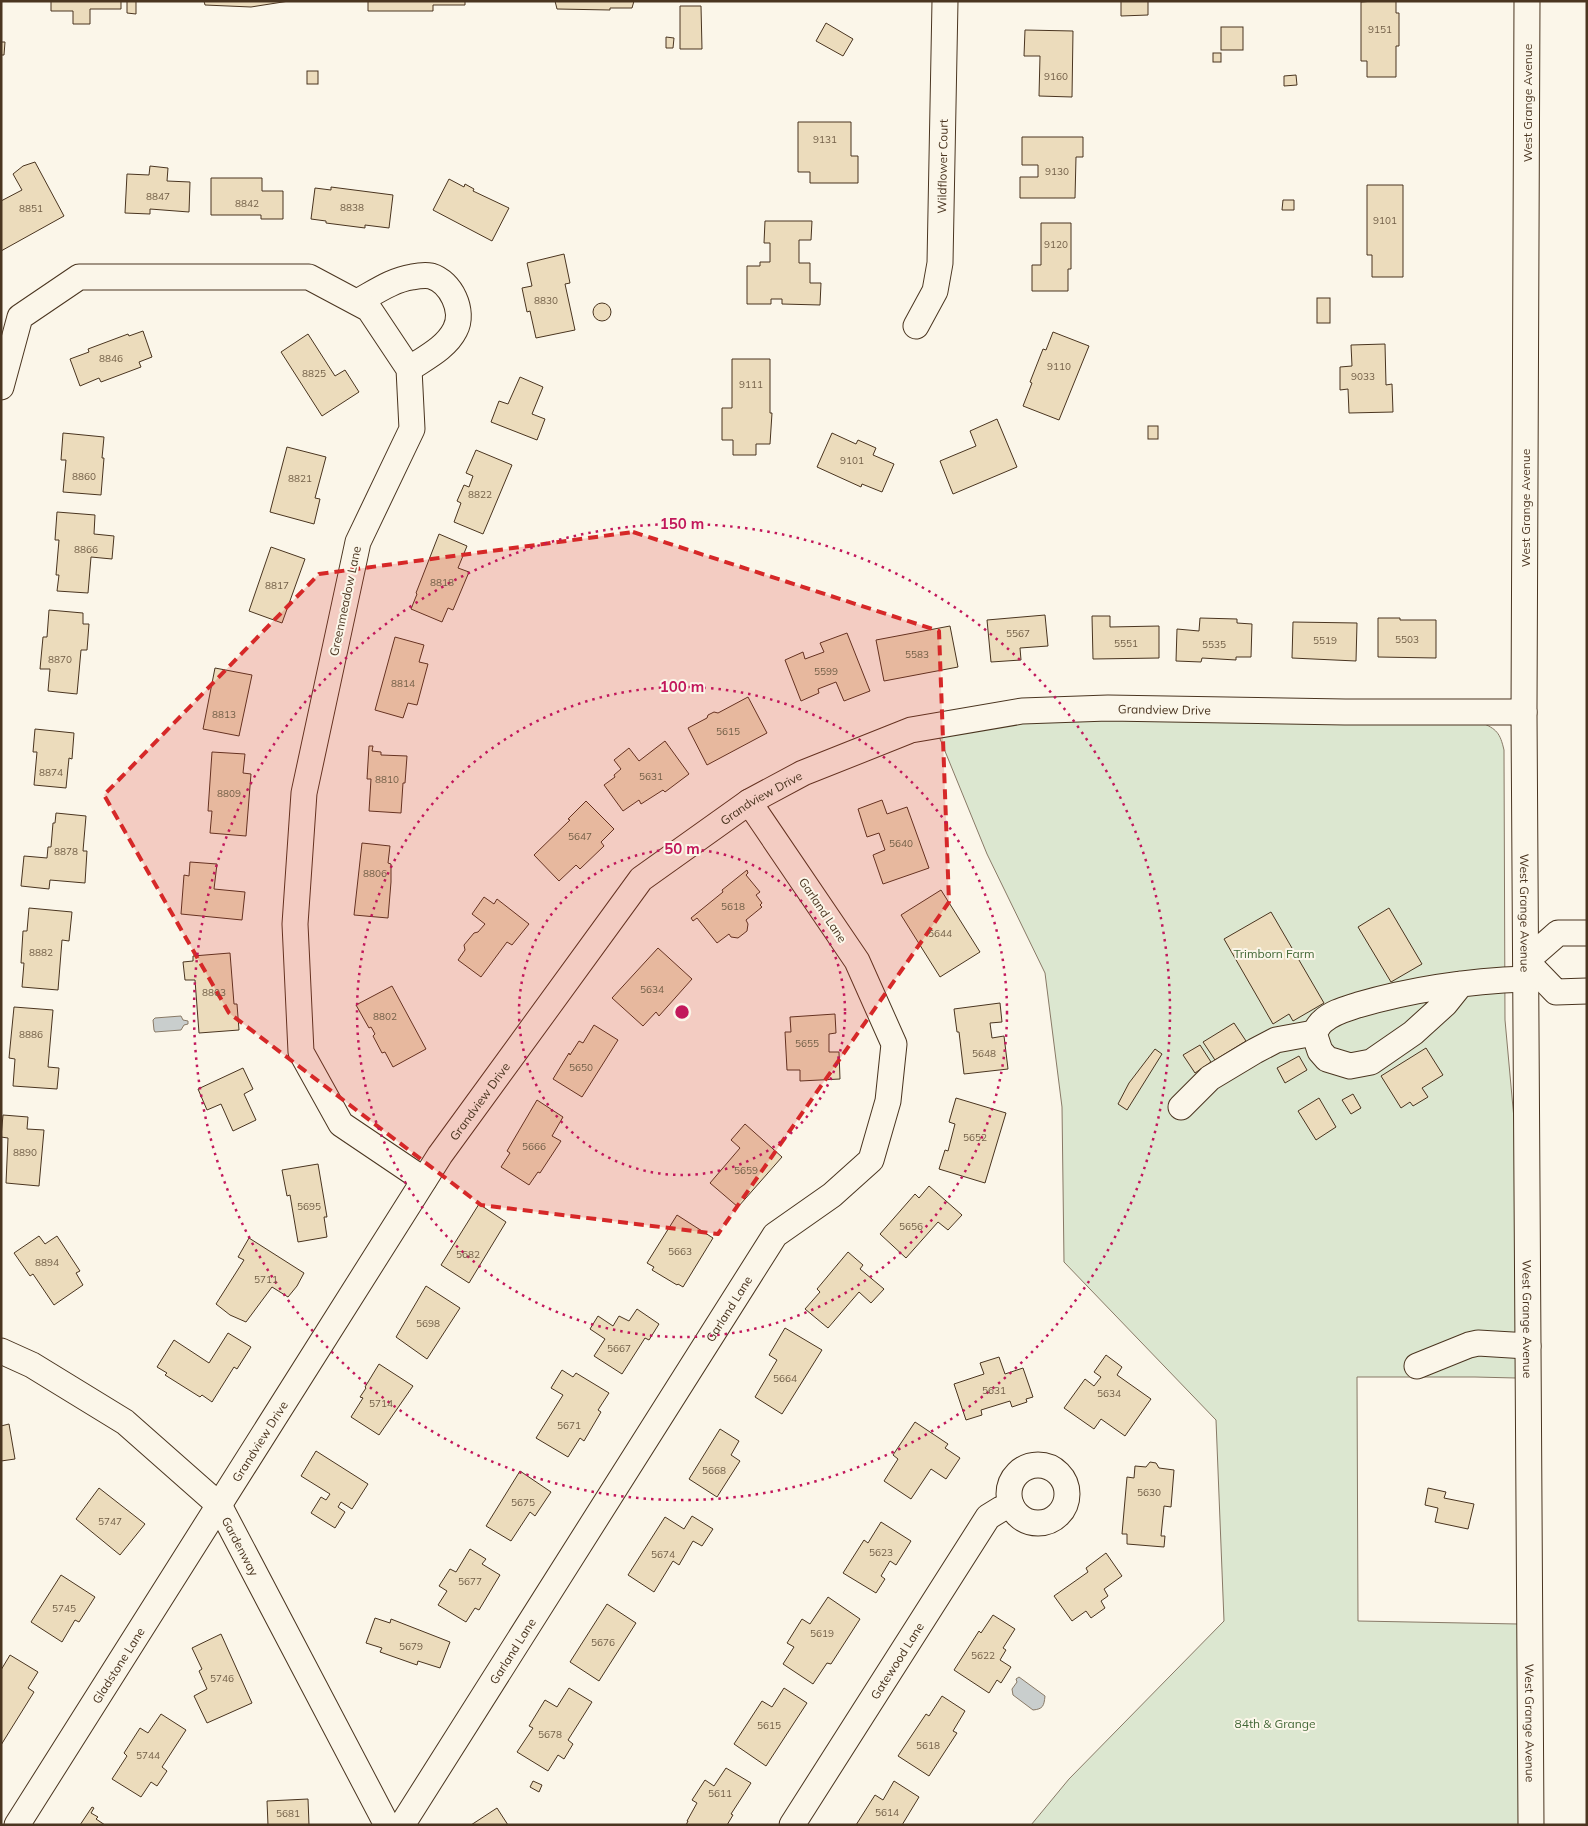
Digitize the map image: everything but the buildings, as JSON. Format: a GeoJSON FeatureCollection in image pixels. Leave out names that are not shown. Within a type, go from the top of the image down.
{"type":"FeatureCollection","features":[{"type":"Feature","properties":{"kind":"street","name":"Wildflower Court"},"geometry":{"type":"LineString","coordinates":[[916,326],[935,291],[940,263],[945,1]]}},
{"type":"Feature","properties":{"kind":"street","name":"West Grange Avenue"},"geometry":{"type":"LineString","coordinates":[[1527,1],[1524,712],[1532,1825]]}},
{"type":"Feature","properties":{"kind":"street"},"geometry":{"type":"LineString","coordinates":[[1,387],[20,317],[80,278],[309,278],[369,309],[409,369],[440,348],[456,330],[458,315],[454,298],[444,284],[431,276],[414,276],[399,280],[357,302]]}},
{"type":"Feature","properties":{"kind":"street","name":"Greenmeadow Lane"},"geometry":{"type":"LineString","coordinates":[[409,369],[412,428],[358,542],[304,793],[295,924],[301,1052],[341,1124],[424,1180]]}},
{"type":"Feature","properties":{"kind":"street","name":"Grandview Drive"},"geometry":{"type":"LineString","coordinates":[[219,1505],[440,1155],[641,878],[749,802],[803,773],[911,730],[1022,711],[1108,708],[1345,712],[1524,712]]}},
{"type":"Feature","properties":{"kind":"street","name":"Garland Lane"},"geometry":{"type":"LineString","coordinates":[[402,1825],[775,1234],[832,1195],[871,1160],[888,1101],[894,1044],[857,961],[749,802]]}},
{"type":"Feature","properties":{"kind":"street"},"geometry":{"type":"LineString","coordinates":[[1181,1107],[1210,1078],[1276,1040],[1314,1033],[1322,1021],[1335,1013],[1382,998],[1526,970],[1558,934],[1587,933]]}},
{"type":"Feature","properties":{"kind":"street"},"geometry":{"type":"LineString","coordinates":[[1526,970],[1556,992],[1587,991]]}},
{"type":"Feature","properties":{"kind":"street"},"geometry":{"type":"LineString","coordinates":[[1314,1033],[1320,1051],[1327,1058],[1350,1066],[1371,1062],[1413,1033],[1446,1004],[1461,984]]}},
{"type":"Feature","properties":{"kind":"street"},"geometry":{"type":"LineString","coordinates":[[1417,1366],[1478,1343],[1528,1346]]}},
{"type":"Feature","properties":{"kind":"street","name":"Gardenway"},"geometry":{"type":"LineString","coordinates":[[1,1351],[32,1366],[125,1422],[219,1505],[387,1825]]}},
{"type":"Feature","properties":{"kind":"street","name":"Gladstone Lane"},"geometry":{"type":"LineString","coordinates":[[17,1825],[219,1505]]}},
{"type":"Feature","properties":{"kind":"street","name":"Gatewood Lane"},"geometry":{"type":"LineString","coordinates":[[792,1825],[988,1516],[1001,1508],[1011,1505]]}},
{"type":"Feature","properties":{"kind":"highlighted area"},"geometry":{"type":"Polygon","coordinates":[[[633,532],[939,631],[949,902],[718,1234],[481,1205],[229,1013],[104,795],[319,574],[633,532]]]}},
{"type":"Feature","properties":{"kind":"green space","name":"Trimborn Farm"},"geometry":{"type":"Polygon","coordinates":[[[1069,719],[1480,722],[1494,729],[1501,739],[1504,750],[1505,1020],[1515,1130],[1516,1378],[1357,1377],[1358,1621],[1518,1624],[1520,1825],[1031,1825],[1069,1779],[1224,1621],[1216,1420],[1064,1262],[1062,1107],[1045,973],[987,854],[938,734],[968,727],[1069,719]]]}},
{"type":"Feature","properties":{"kind":"shaded area"},"geometry":{"type":"Polygon","coordinates":[[[181,1016],[183,1020],[188,1021],[188,1024],[184,1025],[181,1030],[155,1032],[153,1020],[155,1018],[181,1016]]]}},
{"type":"Feature","properties":{"kind":"shaded area"},"geometry":{"type":"Polygon","coordinates":[[[1019,1677],[1045,1696],[1041,1708],[1033,1710],[1013,1695],[1012,1689],[1017,1682],[1016,1679],[1019,1677]]]}},
{"type":"Feature","properties":{"kind":"park label","name":"84th & Grange"},"geometry":{"type":"Point","coordinates":[1275,1723]}}]}
